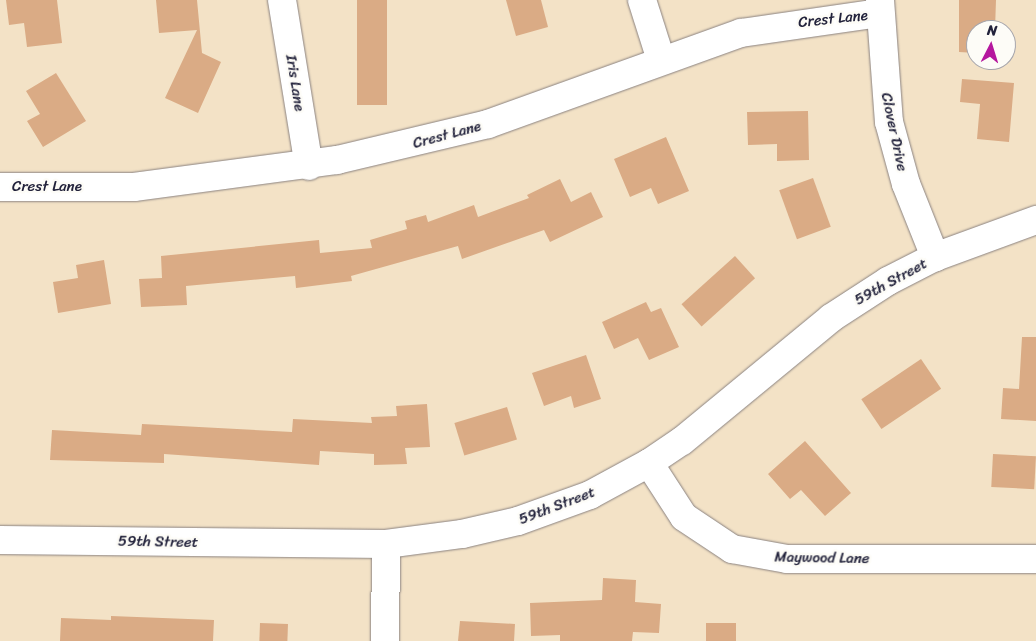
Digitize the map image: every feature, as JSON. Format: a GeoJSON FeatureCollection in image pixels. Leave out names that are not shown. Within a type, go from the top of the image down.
{"type":"FeatureCollection","features":[{"type":"Feature","properties":{"kind":"street","name":"Iris Lane"},"geometry":{"type":"LineString","coordinates":[[282,0],[309,166]]}},
{"type":"Feature","properties":{"kind":"street"},"geometry":{"type":"LineString","coordinates":[[642,0],[661,60]]}},
{"type":"Feature","properties":{"kind":"street","name":"Crest Lane"},"geometry":{"type":"LineString","coordinates":[[0,187],[134,187],[309,166],[488,124],[661,60],[767,28],[880,7]]}},
{"type":"Feature","properties":{"kind":"street","name":"Clover Drive"},"geometry":{"type":"LineString","coordinates":[[880,7],[884,92],[896,152],[935,257]]}},
{"type":"Feature","properties":{"kind":"street","name":"59th Street"},"geometry":{"type":"LineString","coordinates":[[0,540],[386,544],[462,534],[518,521],[590,494],[649,463],[682,441],[831,318],[935,257],[1036,220]]}},
{"type":"Feature","properties":{"kind":"street","name":"Maywood Lane"},"geometry":{"type":"LineString","coordinates":[[649,463],[684,517],[704,534],[749,553],[787,559],[1036,558]]}},
{"type":"Feature","properties":{"kind":"street"},"geometry":{"type":"LineString","coordinates":[[385,641],[386,544]]}},
{"type":"Feature","properties":{"kind":"building"},"geometry":{"type":"Polygon","coordinates":[[[6,0],[57,0],[62,43],[27,47],[24,23],[9,25],[6,0]]]}},
{"type":"Feature","properties":{"kind":"building"},"geometry":{"type":"Polygon","coordinates":[[[156,0],[197,0],[202,53],[221,62],[198,113],[165,98],[197,30],[159,33],[156,0]]]}},
{"type":"Feature","properties":{"kind":"building"},"geometry":{"type":"Polygon","coordinates":[[[357,0],[387,0],[387,105],[357,105],[357,0]]]}},
{"type":"Feature","properties":{"kind":"building"},"geometry":{"type":"Polygon","coordinates":[[[506,0],[541,0],[548,27],[516,36],[506,0]]]}},
{"type":"Feature","properties":{"kind":"building"},"geometry":{"type":"Polygon","coordinates":[[[959,0],[996,0],[995,20],[966,20],[966,52],[959,52],[959,0]]]}},
{"type":"Feature","properties":{"kind":"building"},"geometry":{"type":"Polygon","coordinates":[[[56,73],[86,121],[43,147],[27,121],[40,114],[26,91],[56,73]]]}},
{"type":"Feature","properties":{"kind":"building"},"geometry":{"type":"Polygon","coordinates":[[[962,79],[1014,83],[1009,142],[977,139],[980,104],[960,102],[962,79]]]}},
{"type":"Feature","properties":{"kind":"building"},"geometry":{"type":"Polygon","coordinates":[[[808,111],[809,160],[777,161],[777,144],[748,145],[747,112],[808,111]]]}},
{"type":"Feature","properties":{"kind":"building"},"geometry":{"type":"Polygon","coordinates":[[[666,137],[689,191],[658,204],[651,188],[630,197],[614,159],[666,137]]]}},
{"type":"Feature","properties":{"kind":"building"},"geometry":{"type":"Polygon","coordinates":[[[813,178],[831,227],[797,239],[779,190],[813,178]]]}},
{"type":"Feature","properties":{"kind":"building"},"geometry":{"type":"Polygon","coordinates":[[[560,179],[571,202],[591,192],[603,217],[550,242],[544,230],[462,259],[458,246],[351,276],[352,281],[296,288],[295,276],[186,286],[187,305],[141,307],[139,279],[162,278],[161,256],[319,240],[320,253],[372,248],[370,240],[407,229],[405,221],[426,215],[428,222],[474,205],[478,217],[529,198],[527,195],[560,179]]]}},
{"type":"Feature","properties":{"kind":"building"},"geometry":{"type":"Polygon","coordinates":[[[735,256],[755,278],[702,326],[681,304],[735,256]]]}},
{"type":"Feature","properties":{"kind":"building"},"geometry":{"type":"Polygon","coordinates":[[[104,260],[111,304],[58,313],[53,282],[78,278],[76,265],[104,260]]]}},
{"type":"Feature","properties":{"kind":"building"},"geometry":{"type":"Polygon","coordinates":[[[646,302],[651,312],[661,308],[679,347],[649,360],[638,338],[614,349],[602,322],[646,302]]]}},
{"type":"Feature","properties":{"kind":"building"},"geometry":{"type":"Polygon","coordinates":[[[1022,337],[1036,337],[1036,421],[1001,419],[1003,388],[1019,389],[1022,337]]]}},
{"type":"Feature","properties":{"kind":"building"},"geometry":{"type":"Polygon","coordinates":[[[586,355],[601,399],[574,408],[571,396],[544,406],[532,373],[586,355]]]}},
{"type":"Feature","properties":{"kind":"building"},"geometry":{"type":"Polygon","coordinates":[[[921,359],[941,389],[881,429],[861,399],[921,359]]]}},
{"type":"Feature","properties":{"kind":"building"},"geometry":{"type":"Polygon","coordinates":[[[427,404],[430,447],[405,448],[407,464],[374,465],[374,454],[320,451],[319,465],[164,454],[164,463],[50,460],[52,430],[141,435],[142,424],[292,432],[293,419],[372,423],[371,417],[397,416],[396,406],[427,404]]]}},
{"type":"Feature","properties":{"kind":"building"},"geometry":{"type":"Polygon","coordinates":[[[507,407],[517,440],[464,456],[454,423],[507,407]]]}},
{"type":"Feature","properties":{"kind":"building"},"geometry":{"type":"Polygon","coordinates":[[[805,441],[851,493],[825,516],[801,490],[790,499],[768,474],[805,441]]]}},
{"type":"Feature","properties":{"kind":"building"},"geometry":{"type":"Polygon","coordinates":[[[993,454],[1036,456],[1034,489],[991,487],[993,454]]]}},
{"type":"Feature","properties":{"kind":"building"},"geometry":{"type":"Polygon","coordinates":[[[603,578],[636,580],[635,602],[661,604],[659,633],[633,632],[632,641],[560,641],[560,635],[531,636],[530,603],[602,600],[603,578]]]}},
{"type":"Feature","properties":{"kind":"building"},"geometry":{"type":"Polygon","coordinates":[[[111,616],[214,620],[213,641],[60,641],[61,618],[111,620],[111,616]]]}},
{"type":"Feature","properties":{"kind":"building"},"geometry":{"type":"Polygon","coordinates":[[[460,621],[515,624],[514,641],[458,641],[460,621]]]}},
{"type":"Feature","properties":{"kind":"building"},"geometry":{"type":"Polygon","coordinates":[[[260,623],[288,624],[287,641],[259,641],[260,623]]]}},
{"type":"Feature","properties":{"kind":"building"},"geometry":{"type":"Polygon","coordinates":[[[706,623],[736,623],[736,641],[706,641],[706,623]]]}}]}
